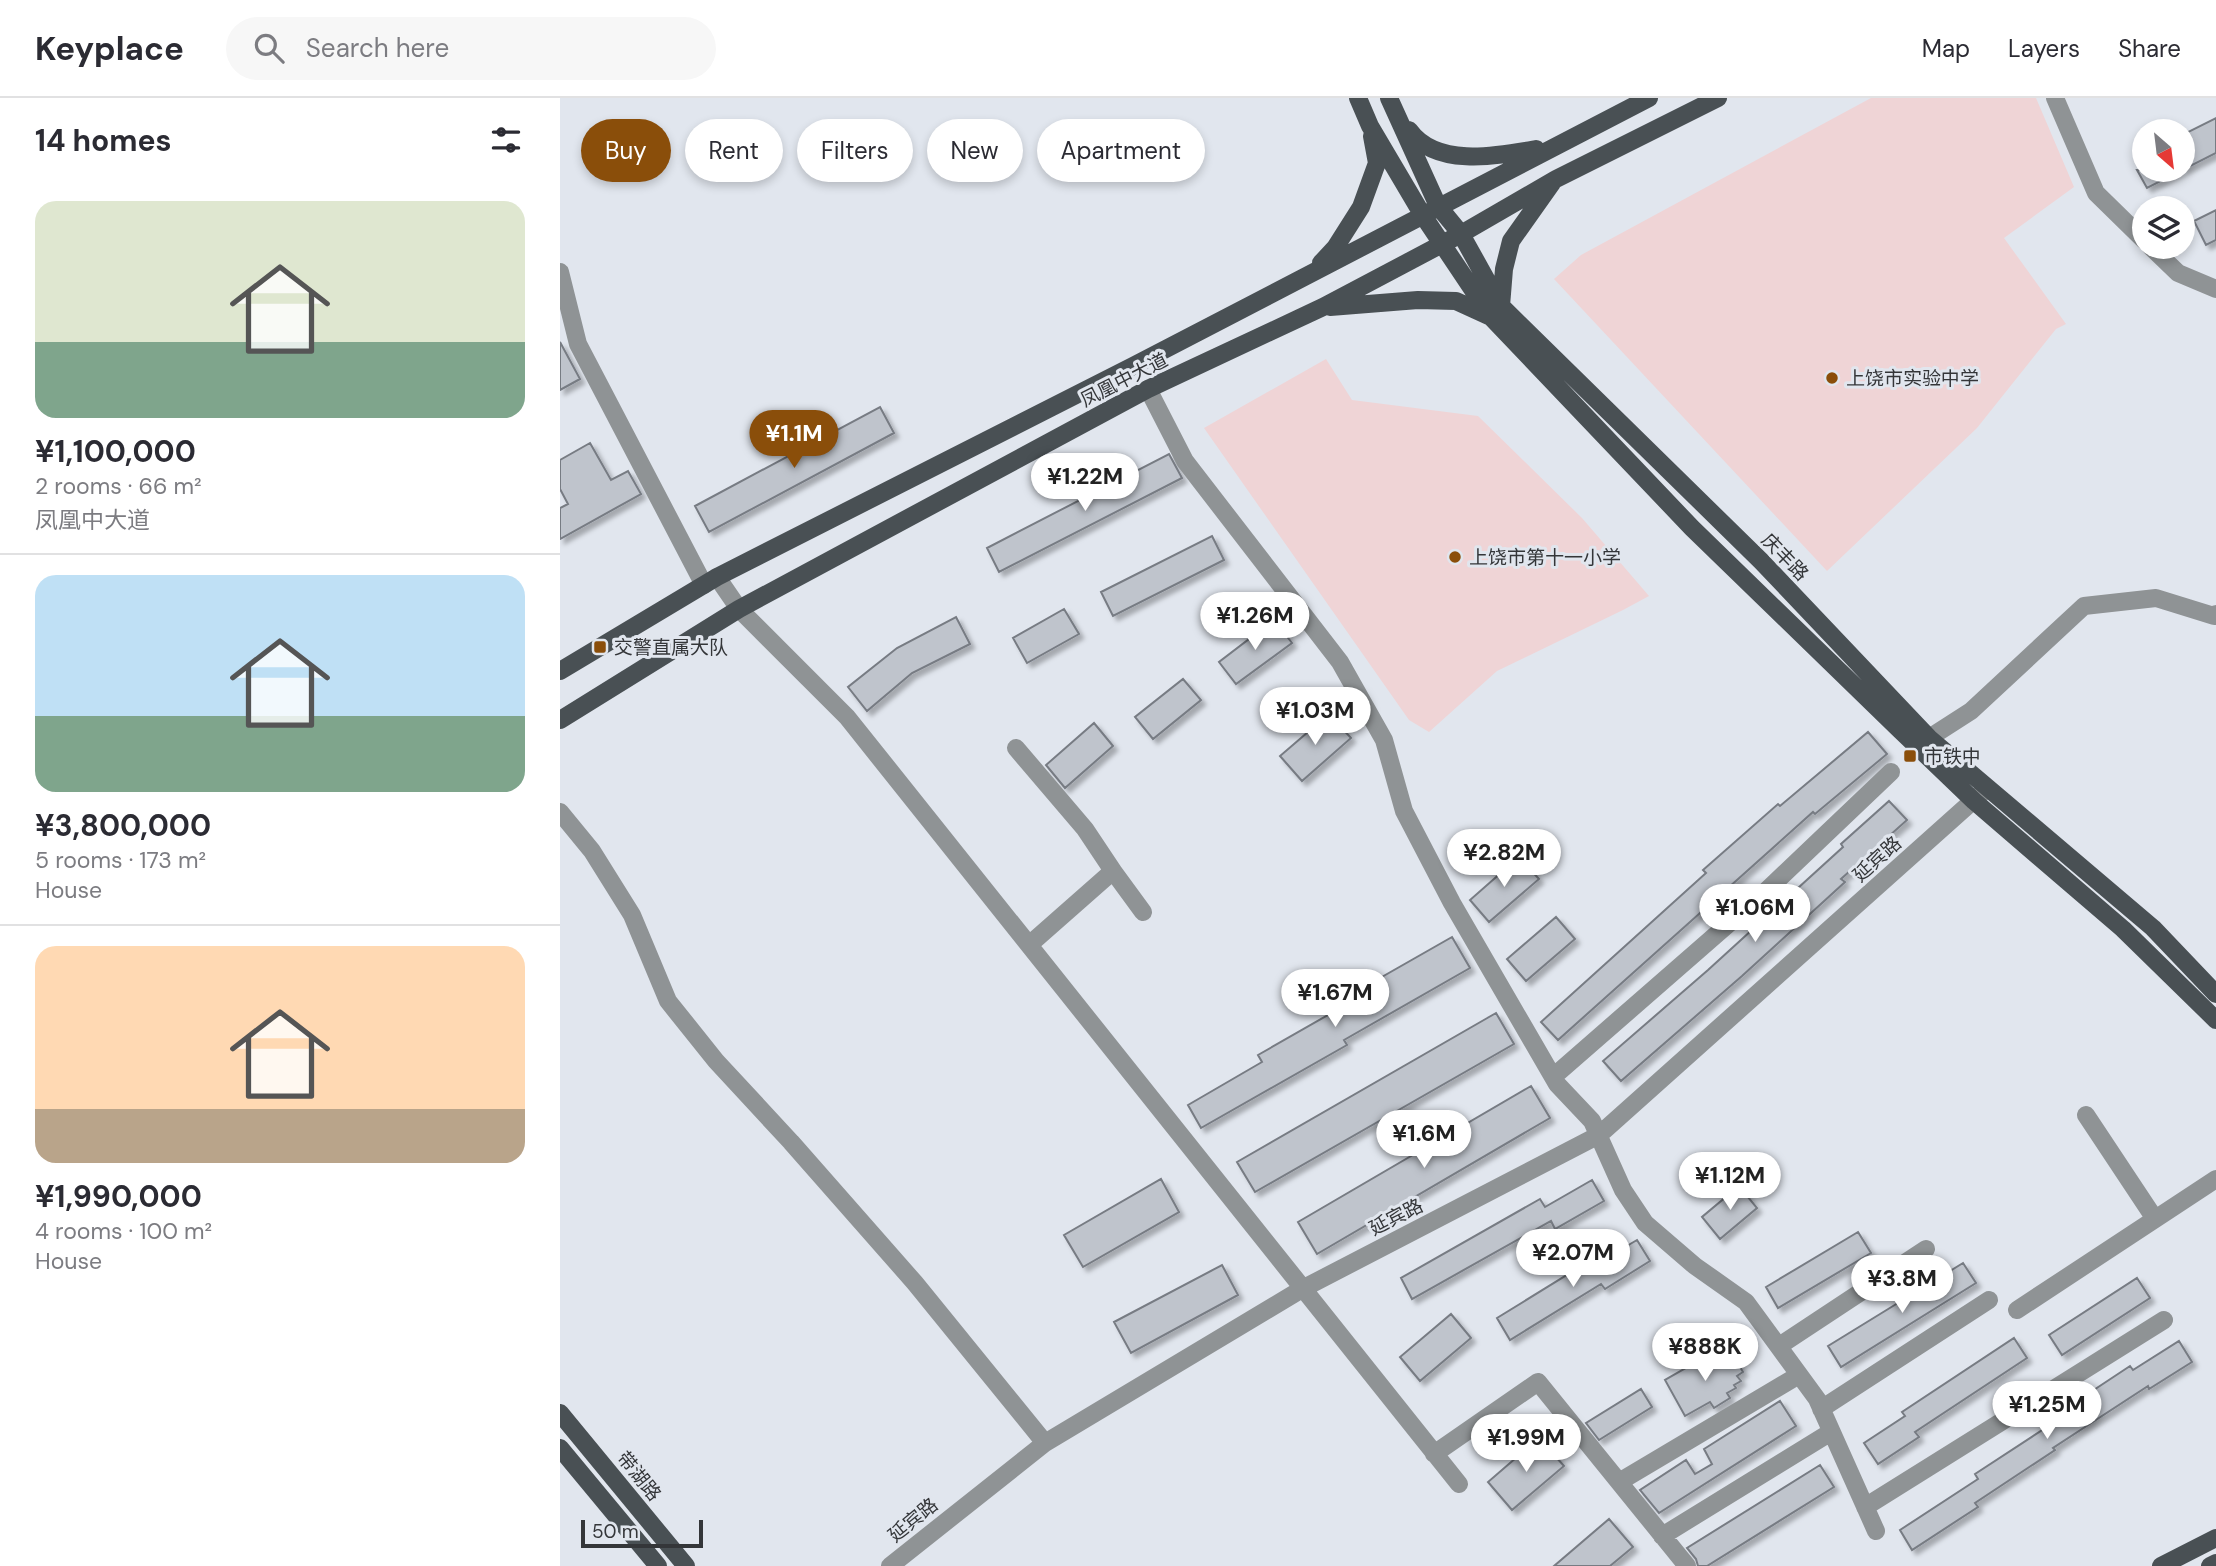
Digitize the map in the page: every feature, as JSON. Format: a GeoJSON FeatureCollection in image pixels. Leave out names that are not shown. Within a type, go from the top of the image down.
{"type":"FeatureCollection","features":[{"type":"Feature","properties":{"kind":"main road"},"geometry":{"type":"LineString","coordinates":[[1358,98],[1370,126],[1441,244],[1496,311],[1692,528],[1974,801],[2123,929],[2216,1020]]}},
{"type":"Feature","properties":{"kind":"main road","name":"凤凰中大道"},"geometry":{"type":"LineString","coordinates":[[560,671],[710,581],[1133,366],[1649,98]]}},
{"type":"Feature","properties":{"kind":"main road","name":"凤凰中大道"},"geometry":{"type":"LineString","coordinates":[[560,720],[739,609],[1148,389],[1323,307],[1461,234],[1556,179],[1718,98]]}},
{"type":"Feature","properties":{"kind":"main road"},"geometry":{"type":"LineString","coordinates":[[1391,102],[1418,142],[1456,156],[1496,157],[1557,146]]}},
{"type":"Feature","properties":{"kind":"main road","name":"庆丰路"},"geometry":{"type":"LineString","coordinates":[[1391,102],[1438,206],[1461,234],[1496,311],[1761,561],[1929,738],[2153,928],[2216,994]]}},
{"type":"Feature","properties":{"kind":"main road"},"geometry":{"type":"LineString","coordinates":[[1313,272],[1335,248],[1362,207],[1377,163],[1370,126]]}},
{"type":"Feature","properties":{"kind":"main road"},"geometry":{"type":"LineString","coordinates":[[1496,311],[1511,242],[1556,179]]}},
{"type":"Feature","properties":{"kind":"main road"},"geometry":{"type":"LineString","coordinates":[[1323,307],[1418,300],[1456,302],[1496,311]]}},
{"type":"Feature","properties":{"kind":"main road","name":"带湖路"},"geometry":{"type":"LineString","coordinates":[[560,1413],[686,1566]]}},
{"type":"Feature","properties":{"kind":"main road"},"geometry":{"type":"LineString","coordinates":[[560,1448],[658,1566]]}},
{"type":"Feature","properties":{"kind":"main road"},"geometry":{"type":"LineString","coordinates":[[2161,1566],[2216,1538]]}},
{"type":"Feature","properties":{"kind":"main road"},"geometry":{"type":"LineString","coordinates":[[2210,1566],[2216,1563]]}},
{"type":"Feature","properties":{"kind":"street"},"geometry":{"type":"LineString","coordinates":[[2055,98],[2096,192],[2132,228]]}},
{"type":"Feature","properties":{"kind":"street"},"geometry":{"type":"LineString","coordinates":[[2163,259],[2178,274],[2216,289]]}},
{"type":"Feature","properties":{"kind":"street"},"geometry":{"type":"LineString","coordinates":[[560,272],[578,344],[710,581],[847,717],[1458,1484]]}},
{"type":"Feature","properties":{"kind":"street"},"geometry":{"type":"LineString","coordinates":[[560,337],[578,344]]}},
{"type":"Feature","properties":{"kind":"street"},"geometry":{"type":"LineString","coordinates":[[1148,389],[1185,461],[1340,662],[1384,740],[1404,811],[1452,904],[1553,1077],[1592,1121],[1623,1190],[1645,1223],[1695,1266],[1746,1302],[1779,1346],[1817,1399],[1876,1531]]}},
{"type":"Feature","properties":{"kind":"street"},"geometry":{"type":"LineString","coordinates":[[1929,738],[1971,711],[2084,606],[2156,598],[2216,614]]}},
{"type":"Feature","properties":{"kind":"street"},"geometry":{"type":"LineString","coordinates":[[1016,748],[1085,830],[1143,912]]}},
{"type":"Feature","properties":{"kind":"street"},"geometry":{"type":"LineString","coordinates":[[1553,1077],[1765,892],[1891,772]]}},
{"type":"Feature","properties":{"kind":"street","name":"延宾路"},"geometry":{"type":"LineString","coordinates":[[890,1566],[1045,1443],[1302,1289],[1599,1135],[1988,788]]}},
{"type":"Feature","properties":{"kind":"street"},"geometry":{"type":"LineString","coordinates":[[560,812],[592,851],[632,915],[668,1001],[716,1061],[915,1283],[1045,1443]]}},
{"type":"Feature","properties":{"kind":"street"},"geometry":{"type":"LineString","coordinates":[[1029,945],[1113,871]]}},
{"type":"Feature","properties":{"kind":"street"},"geometry":{"type":"LineString","coordinates":[[2086,1115],[2155,1219]]}},
{"type":"Feature","properties":{"kind":"street"},"geometry":{"type":"LineString","coordinates":[[2017,1310],[2216,1180]]}},
{"type":"Feature","properties":{"kind":"street"},"geometry":{"type":"LineString","coordinates":[[1779,1346],[1926,1249]]}},
{"type":"Feature","properties":{"kind":"street"},"geometry":{"type":"LineString","coordinates":[[1821,1409],[1989,1300]]}},
{"type":"Feature","properties":{"kind":"street"},"geometry":{"type":"LineString","coordinates":[[1865,1507],[2164,1320]]}},
{"type":"Feature","properties":{"kind":"street"},"geometry":{"type":"LineString","coordinates":[[1619,1482],[1799,1375]]}},
{"type":"Feature","properties":{"kind":"street"},"geometry":{"type":"LineString","coordinates":[[1434,1454],[1538,1382],[1687,1566]]}},
{"type":"Feature","properties":{"kind":"street"},"geometry":{"type":"LineString","coordinates":[[1662,1536],[1831,1432]]}},
{"type":"Feature","properties":{"kind":"shaded area","name":"上饶市实验中学"},"geometry":{"type":"Polygon","coordinates":[[[1871,98],[2036,98],[2074,187],[2004,238],[2066,324],[2056,329],[1977,428],[1827,571],[1554,279],[1581,255],[1871,98]]]}},
{"type":"Feature","properties":{"kind":"shaded area","name":"上饶市第十一小学"},"geometry":{"type":"Polygon","coordinates":[[[1326,359],[1352,400],[1478,416],[1582,518],[1649,596],[1497,671],[1429,732],[1409,720],[1204,428],[1326,359]]]}},
{"type":"Feature","properties":{"kind":"building"},"geometry":{"type":"Polygon","coordinates":[[[2216,118],[2216,153],[2195,164],[2195,128],[2216,118]]]}},
{"type":"Feature","properties":{"kind":"building"},"geometry":{"type":"Polygon","coordinates":[[[2144,182],[2159,182],[2147,188],[2144,182]]]}},
{"type":"Feature","properties":{"kind":"building"},"geometry":{"type":"Polygon","coordinates":[[[2216,210],[2216,240],[2206,245],[2195,220],[2216,210]]]}},
{"type":"Feature","properties":{"kind":"building"},"geometry":{"type":"Polygon","coordinates":[[[560,342],[580,379],[560,390],[560,342]]]}},
{"type":"Feature","properties":{"kind":"building"},"geometry":{"type":"Polygon","coordinates":[[[880,407],[894,433],[709,532],[695,506],[880,407]]]}},
{"type":"Feature","properties":{"kind":"building"},"geometry":{"type":"Polygon","coordinates":[[[590,443],[611,480],[628,471],[641,494],[560,539],[560,508],[568,504],[560,489],[560,460],[590,443]]]}},
{"type":"Feature","properties":{"kind":"building"},"geometry":{"type":"Polygon","coordinates":[[[1169,454],[1182,478],[999,572],[987,548],[1169,454]]]}},
{"type":"Feature","properties":{"kind":"building"},"geometry":{"type":"Polygon","coordinates":[[[1212,536],[1224,560],[1113,616],[1101,592],[1212,536]]]}},
{"type":"Feature","properties":{"kind":"building"},"geometry":{"type":"Polygon","coordinates":[[[1064,609],[1079,634],[1027,663],[1013,638],[1064,609]]]}},
{"type":"Feature","properties":{"kind":"building"},"geometry":{"type":"Polygon","coordinates":[[[956,617],[970,644],[912,673],[867,711],[848,687],[897,648],[956,617]]]}},
{"type":"Feature","properties":{"kind":"building"},"geometry":{"type":"Polygon","coordinates":[[[1274,620],[1292,643],[1236,684],[1219,662],[1274,620]]]}},
{"type":"Feature","properties":{"kind":"building"},"geometry":{"type":"Polygon","coordinates":[[[1183,679],[1201,700],[1153,739],[1135,717],[1183,679]]]}},
{"type":"Feature","properties":{"kind":"building"},"geometry":{"type":"Polygon","coordinates":[[[1329,714],[1351,738],[1302,781],[1280,756],[1329,714]]]}},
{"type":"Feature","properties":{"kind":"building"},"geometry":{"type":"Polygon","coordinates":[[[1094,723],[1113,746],[1065,788],[1046,765],[1094,723]]]}},
{"type":"Feature","properties":{"kind":"building"},"geometry":{"type":"Polygon","coordinates":[[[1868,732],[1887,754],[1815,814],[1813,812],[1558,1040],[1541,1022],[1706,873],[1703,870],[1778,804],[1780,806],[1868,732]]]}},
{"type":"Feature","properties":{"kind":"building"},"geometry":{"type":"Polygon","coordinates":[[[1889,801],[1907,820],[1841,879],[1845,882],[1742,976],[1621,1081],[1603,1061],[1708,970],[1843,847],[1841,844],[1889,801]]]}},
{"type":"Feature","properties":{"kind":"building"},"geometry":{"type":"Polygon","coordinates":[[[1519,857],[1539,879],[1489,922],[1470,900],[1519,857]]]}},
{"type":"Feature","properties":{"kind":"building"},"geometry":{"type":"Polygon","coordinates":[[[1556,917],[1575,939],[1526,981],[1507,959],[1556,917]]]}},
{"type":"Feature","properties":{"kind":"building"},"geometry":{"type":"Polygon","coordinates":[[[1452,937],[1470,968],[1344,1040],[1347,1045],[1201,1128],[1188,1105],[1262,1062],[1258,1055],[1349,1003],[1345,998],[1452,937]]]}},
{"type":"Feature","properties":{"kind":"building"},"geometry":{"type":"Polygon","coordinates":[[[1496,1013],[1514,1044],[1255,1192],[1237,1162],[1496,1013]]]}},
{"type":"Feature","properties":{"kind":"building"},"geometry":{"type":"Polygon","coordinates":[[[1531,1086],[1550,1118],[1317,1254],[1298,1222],[1531,1086]]]}},
{"type":"Feature","properties":{"kind":"building"},"geometry":{"type":"Polygon","coordinates":[[[1161,1179],[1179,1212],[1083,1267],[1064,1235],[1161,1179]]]}},
{"type":"Feature","properties":{"kind":"building"},"geometry":{"type":"Polygon","coordinates":[[[1592,1180],[1604,1201],[1555,1229],[1551,1221],[1412,1299],[1401,1278],[1540,1199],[1545,1207],[1592,1180]]]}},
{"type":"Feature","properties":{"kind":"building"},"geometry":{"type":"Polygon","coordinates":[[[1739,1186],[1757,1208],[1720,1239],[1702,1217],[1739,1186]]]}},
{"type":"Feature","properties":{"kind":"building"},"geometry":{"type":"Polygon","coordinates":[[[1858,1232],[1871,1253],[1778,1308],[1766,1287],[1858,1232]]]}},
{"type":"Feature","properties":{"kind":"building"},"geometry":{"type":"Polygon","coordinates":[[[1637,1240],[1650,1261],[1605,1289],[1601,1284],[1510,1340],[1497,1318],[1588,1262],[1591,1267],[1637,1240]]]}},
{"type":"Feature","properties":{"kind":"building"},"geometry":{"type":"Polygon","coordinates":[[[1963,1263],[1976,1283],[1841,1367],[1828,1346],[1963,1263]]]}},
{"type":"Feature","properties":{"kind":"building"},"geometry":{"type":"Polygon","coordinates":[[[1222,1265],[1238,1295],[1131,1353],[1114,1322],[1222,1265]]]}},
{"type":"Feature","properties":{"kind":"building"},"geometry":{"type":"Polygon","coordinates":[[[2137,1278],[2150,1298],[2062,1355],[2049,1335],[2137,1278]]]}},
{"type":"Feature","properties":{"kind":"building"},"geometry":{"type":"Polygon","coordinates":[[[1451,1314],[1471,1338],[1420,1381],[1400,1357],[1451,1314]]]}},
{"type":"Feature","properties":{"kind":"building"},"geometry":{"type":"Polygon","coordinates":[[[2014,1338],[2027,1358],[1915,1432],[1919,1437],[1878,1464],[1864,1443],[1905,1416],[1902,1412],[2014,1338]]]}},
{"type":"Feature","properties":{"kind":"building"},"geometry":{"type":"Polygon","coordinates":[[[2179,1341],[2192,1362],[2149,1389],[2148,1386],[2053,1448],[2055,1450],[1975,1503],[1978,1507],[1912,1550],[1900,1530],[1978,1479],[1975,1474],[2056,1421],[2053,1417],[2130,1366],[2133,1370],[2179,1341]]]}},
{"type":"Feature","properties":{"kind":"building"},"geometry":{"type":"Polygon","coordinates":[[[1714,1352],[1718,1360],[1726,1355],[1729,1360],[1734,1357],[1743,1372],[1737,1376],[1741,1381],[1727,1393],[1730,1398],[1714,1408],[1710,1402],[1685,1416],[1665,1380],[1714,1352]]]}},
{"type":"Feature","properties":{"kind":"building"},"geometry":{"type":"Polygon","coordinates":[[[1641,1389],[1652,1407],[1599,1440],[1586,1423],[1641,1389]]]}},
{"type":"Feature","properties":{"kind":"building"},"geometry":{"type":"Polygon","coordinates":[[[1780,1401],[1796,1426],[1659,1513],[1640,1490],[1686,1460],[1695,1474],[1712,1464],[1704,1449],[1780,1401]]]}},
{"type":"Feature","properties":{"kind":"building"},"geometry":{"type":"Polygon","coordinates":[[[1539,1438],[1564,1466],[1512,1510],[1488,1482],[1539,1438]]]}},
{"type":"Feature","properties":{"kind":"building"},"geometry":{"type":"Polygon","coordinates":[[[1820,1465],[1834,1487],[1707,1566],[1698,1566],[1687,1548],[1820,1465]]]}},
{"type":"Feature","properties":{"kind":"building"},"geometry":{"type":"Polygon","coordinates":[[[1609,1519],[1633,1547],[1610,1566],[1554,1566],[1609,1519]]]}},
{"type":"Feature","properties":{"kind":"place","name":"上饶市实验中学"},"geometry":{"type":"Point","coordinates":[1832,378]}},
{"type":"Feature","properties":{"kind":"place","name":"上饶市第十一小学"},"geometry":{"type":"Point","coordinates":[1455,557]}},
{"type":"Feature","properties":{"kind":"place","name":"交警直属大队"},"geometry":{"type":"Point","coordinates":[600,647]}},
{"type":"Feature","properties":{"kind":"place","name":"市铁中"},"geometry":{"type":"Point","coordinates":[1910,756]}}]}
